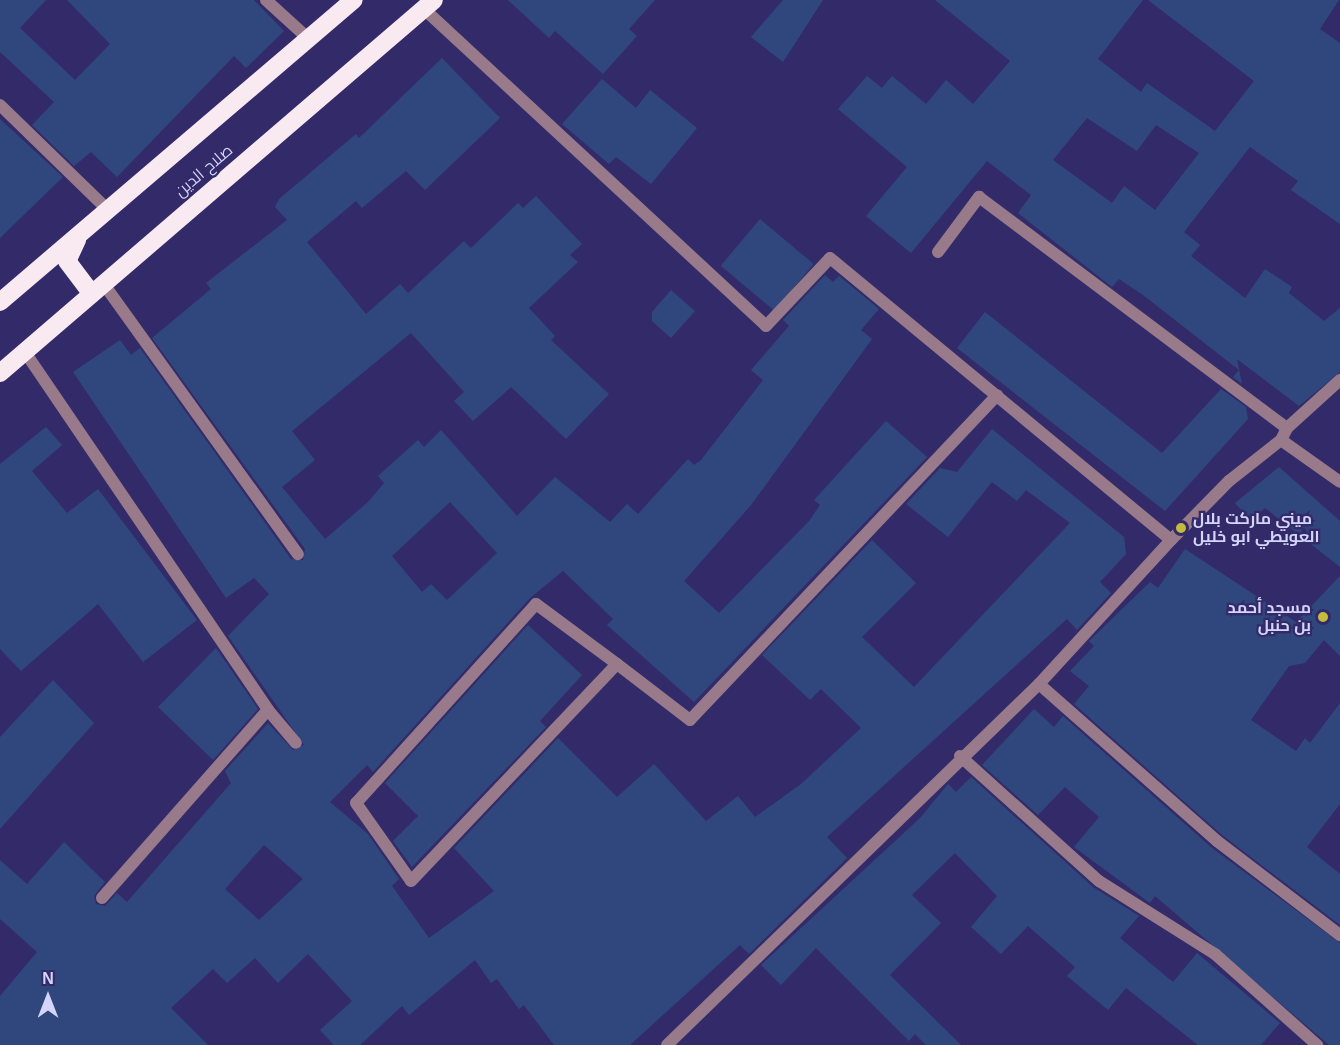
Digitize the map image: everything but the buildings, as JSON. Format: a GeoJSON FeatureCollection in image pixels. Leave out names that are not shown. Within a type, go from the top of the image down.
{"type":"FeatureCollection","features":[{"type":"Feature","properties":{"kind":"highway","name":"صلاح الدين"},"geometry":{"type":"LineString","coordinates":[[0,302],[107,209],[310,40],[354,0]]}},
{"type":"Feature","properties":{"kind":"highway","name":"صلاح الدين"},"geometry":{"type":"LineString","coordinates":[[0,374],[429,4]]}},
{"type":"Feature","properties":{"kind":"highway"},"geometry":{"type":"LineString","coordinates":[[80,232],[67,261],[97,289]]}},
{"type":"Feature","properties":{"kind":"street"},"geometry":{"type":"LineString","coordinates":[[266,0],[310,40]]}},
{"type":"Feature","properties":{"kind":"street"},"geometry":{"type":"LineString","coordinates":[[429,4],[766,326],[830,258],[1171,540]]}},
{"type":"Feature","properties":{"kind":"street"},"geometry":{"type":"LineString","coordinates":[[0,105],[107,209]]}},
{"type":"Feature","properties":{"kind":"street"},"geometry":{"type":"LineString","coordinates":[[938,252],[979,197],[1287,428]]}},
{"type":"Feature","properties":{"kind":"street"},"geometry":{"type":"LineString","coordinates":[[97,289],[298,554]]}},
{"type":"Feature","properties":{"kind":"street"},"geometry":{"type":"LineString","coordinates":[[25,352],[268,710],[296,743]]}},
{"type":"Feature","properties":{"kind":"street"},"geometry":{"type":"LineString","coordinates":[[667,1045],[960,756],[1039,684],[1171,540],[1229,481],[1281,440],[1287,428],[1340,380]]}},
{"type":"Feature","properties":{"kind":"street"},"geometry":{"type":"LineString","coordinates":[[617,664],[411,881],[356,803],[536,604],[617,664],[690,720],[997,395]]}},
{"type":"Feature","properties":{"kind":"street"},"geometry":{"type":"LineString","coordinates":[[1281,440],[1340,482]]}},
{"type":"Feature","properties":{"kind":"street"},"geometry":{"type":"LineString","coordinates":[[1039,684],[1217,841],[1340,935]]}},
{"type":"Feature","properties":{"kind":"street"},"geometry":{"type":"LineString","coordinates":[[102,898],[268,710]]}},
{"type":"Feature","properties":{"kind":"street"},"geometry":{"type":"LineString","coordinates":[[960,756],[1099,881],[1215,954],[1317,1045]]}},
{"type":"Feature","properties":{"kind":"place","name":"ميني ماركت بلال العويطي ابو خليل"},"geometry":{"type":"Point","coordinates":[1181,528]}},
{"type":"Feature","properties":{"kind":"place","name":"مسجد أحمد بن حنبل"},"geometry":{"type":"Point","coordinates":[1323,617]}}]}
